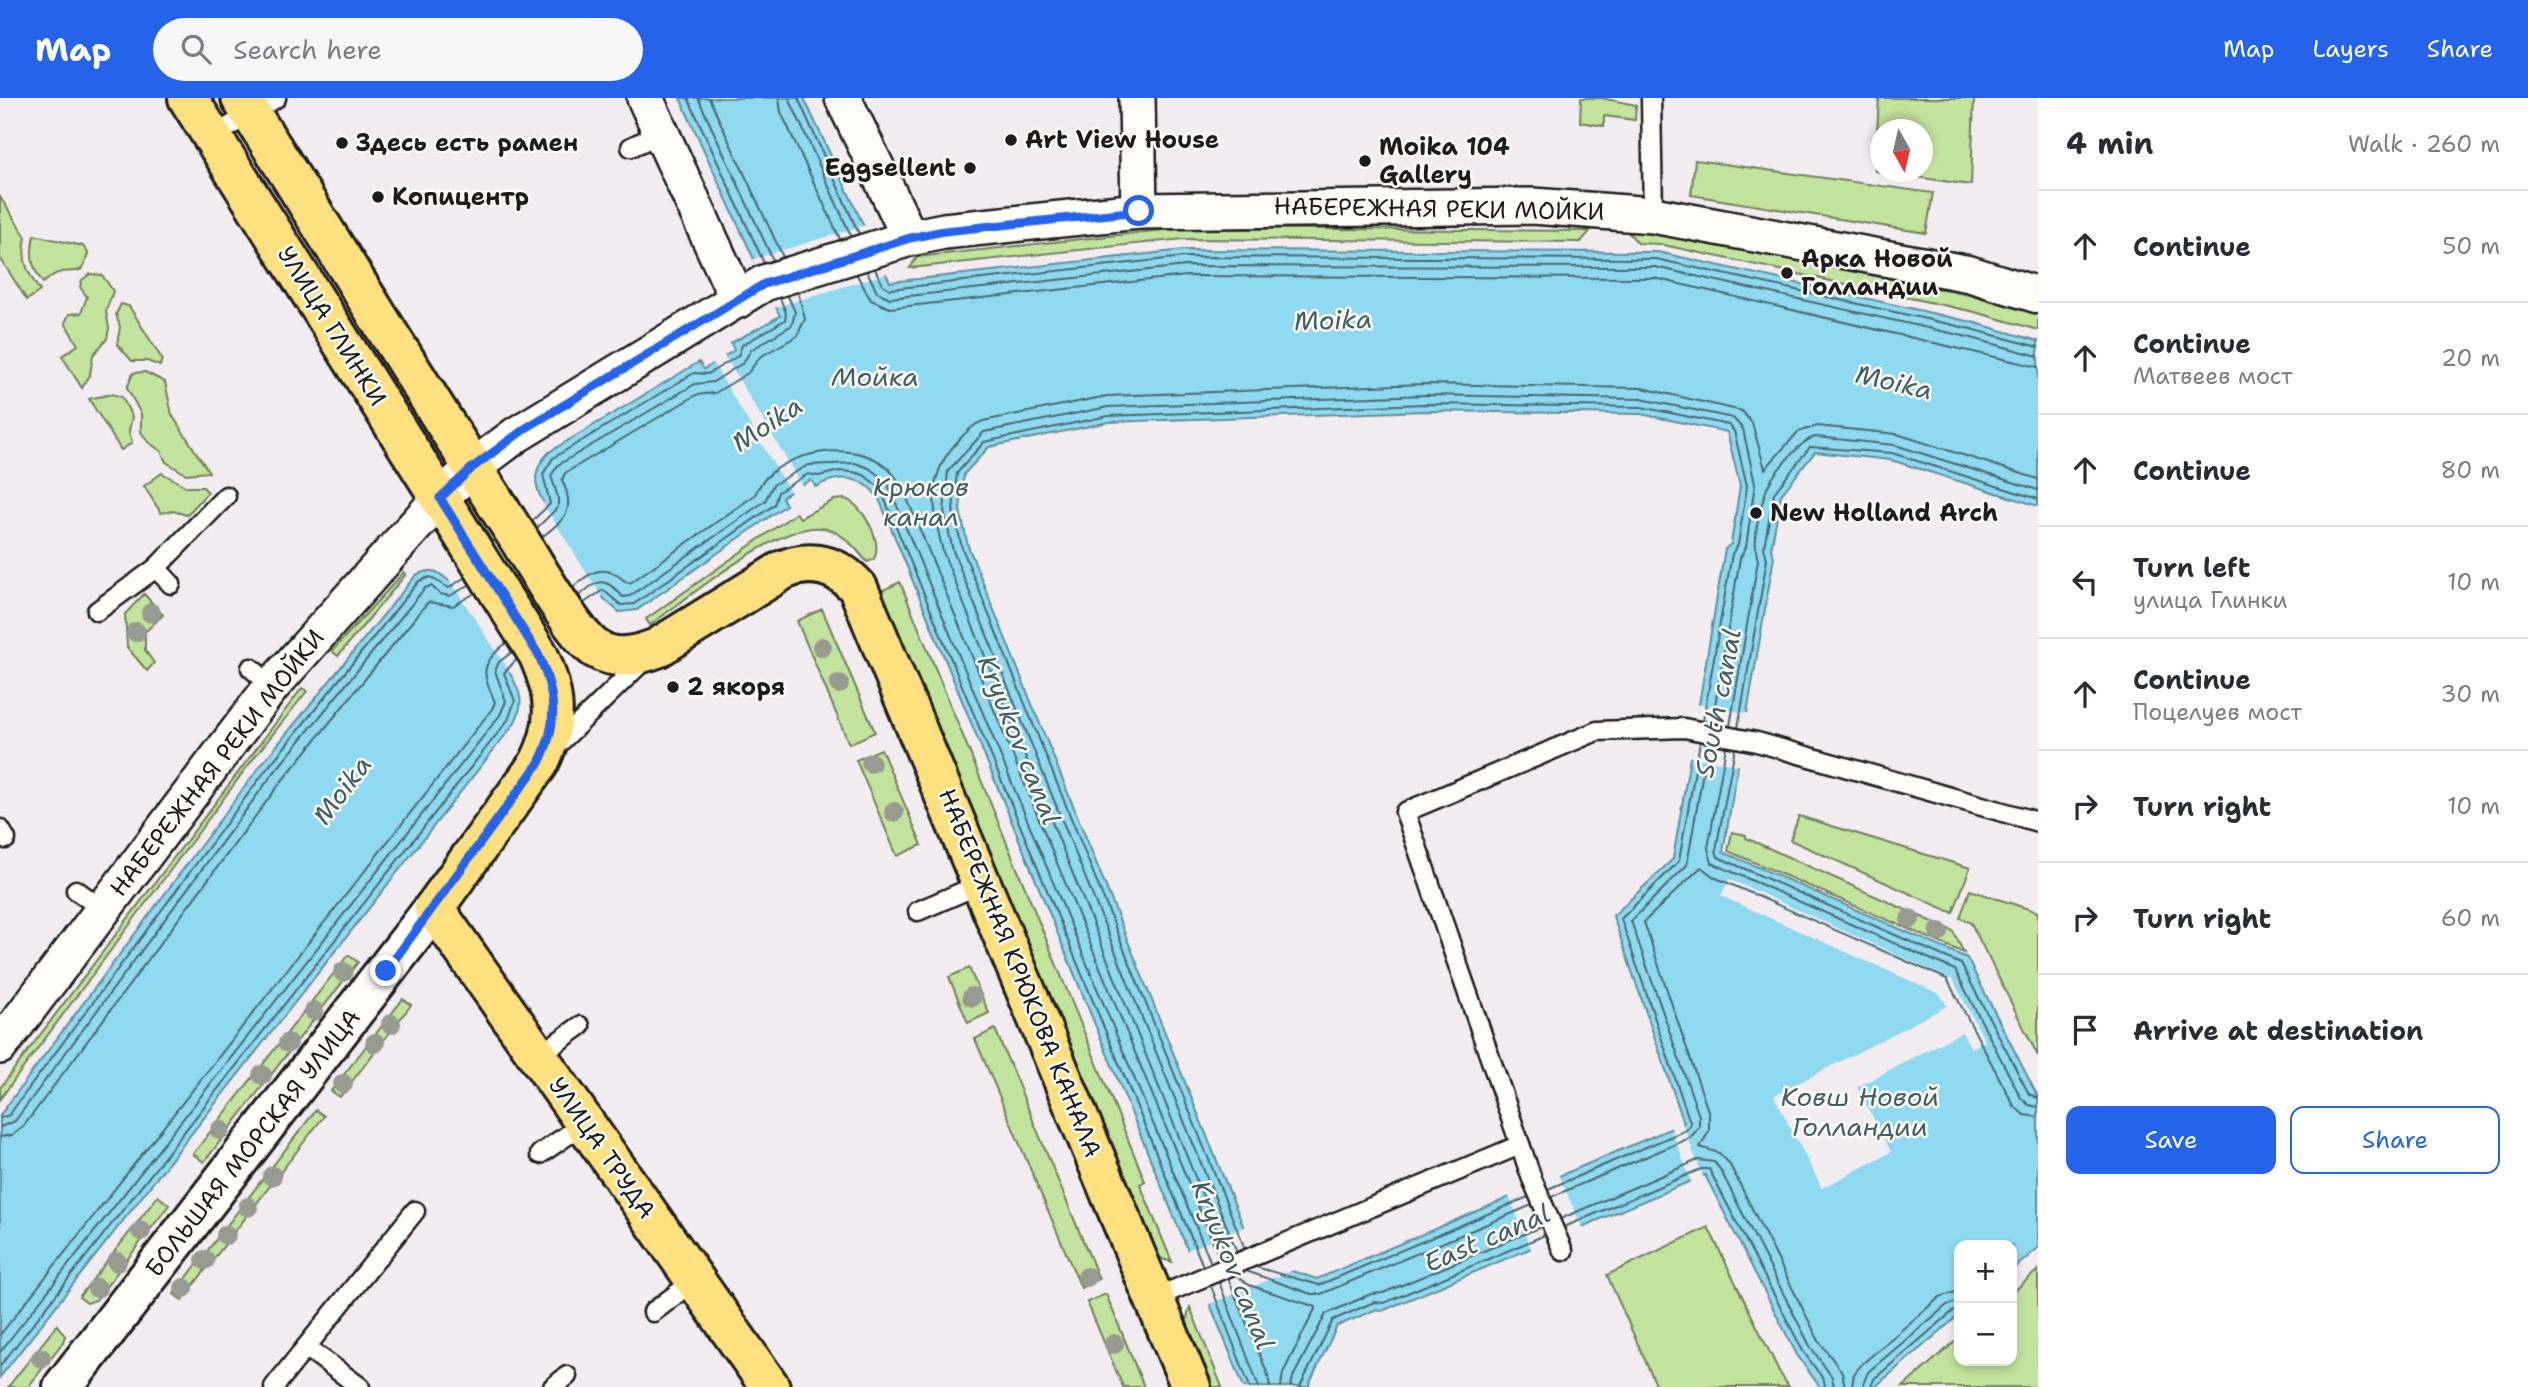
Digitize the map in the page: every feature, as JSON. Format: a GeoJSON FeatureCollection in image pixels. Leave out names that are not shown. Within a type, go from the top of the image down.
{"type":"FeatureCollection","features":[{"type":"Feature","properties":{"kind":"main road","name":"УЛИЦА ГЛИНКИ"},"geometry":{"type":"LineString","coordinates":[[188,98],[544,667]]}},
{"type":"Feature","properties":{"kind":"main road","name":"УЛИЦА ГЛИНКИ"},"geometry":{"type":"LineString","coordinates":[[256,103],[472,468],[574,623],[595,648],[614,656],[634,657],[657,648]]}},
{"type":"Feature","properties":{"kind":"main road","name":"НАБЕРЕЖНАЯ КРЮКОВА КАНАЛА"},"geometry":{"type":"LineString","coordinates":[[657,648],[783,570],[809,564],[835,569],[858,588],[871,613],[1191,1387]]}},
{"type":"Feature","properties":{"kind":"main road","name":"БОЛЬШАЯ МОРСКАЯ УЛИЦА"},"geometry":{"type":"LineString","coordinates":[[434,908],[539,763],[548,744],[553,724],[544,667]]}},
{"type":"Feature","properties":{"kind":"main road","name":"УЛИЦА ТРУДА"},"geometry":{"type":"LineString","coordinates":[[434,908],[770,1387]]}},
{"type":"Feature","properties":{"kind":"street"},"geometry":{"type":"LineString","coordinates":[[645,98],[646,140],[751,292]]}},
{"type":"Feature","properties":{"kind":"street"},"geometry":{"type":"LineString","coordinates":[[843,98],[910,238]]}},
{"type":"Feature","properties":{"kind":"street"},"geometry":{"type":"LineString","coordinates":[[1137,98],[1139,211]]}},
{"type":"Feature","properties":{"kind":"street","name":"НАБЕРЕЖНАЯ РЕКИ МОЙКИ"},"geometry":{"type":"LineString","coordinates":[[0,1046],[89,899],[261,677],[472,468],[526,428],[751,292],[910,238],[944,231],[1139,211],[1533,206],[1653,215],[1970,274],[2038,295]]}},
{"type":"Feature","properties":{"kind":"street","name":"БОЛЬШАЯ МОРСКАЯ УЛИЦА"},"geometry":{"type":"LineString","coordinates":[[63,1387],[434,908]]}},
{"type":"Feature","properties":{"kind":"lane"},"geometry":{"type":"LineString","coordinates":[[1651,98],[1653,215]]}},
{"type":"Feature","properties":{"kind":"lane"},"geometry":{"type":"LineString","coordinates":[[212,136],[256,103]]}},
{"type":"Feature","properties":{"kind":"lane"},"geometry":{"type":"LineString","coordinates":[[97,611],[156,568],[226,496]]}},
{"type":"Feature","properties":{"kind":"lane"},"geometry":{"type":"LineString","coordinates":[[156,568],[171,584]]}},
{"type":"Feature","properties":{"kind":"lane"},"geometry":{"type":"LineString","coordinates":[[539,763],[657,648]]}},
{"type":"Feature","properties":{"kind":"lane"},"geometry":{"type":"LineString","coordinates":[[1563,1251],[1532,1179],[1405,812],[1597,731],[1684,728],[1757,742],[2038,822]]}},
{"type":"Feature","properties":{"kind":"lane"},"geometry":{"type":"LineString","coordinates":[[918,911],[983,883]]}},
{"type":"Feature","properties":{"kind":"lane"},"geometry":{"type":"LineString","coordinates":[[538,1056],[580,1026]]}},
{"type":"Feature","properties":{"kind":"lane"},"geometry":{"type":"LineString","coordinates":[[540,1154],[585,1123]]}},
{"type":"Feature","properties":{"kind":"lane"},"geometry":{"type":"LineString","coordinates":[[1154,1298],[1520,1145]]}},
{"type":"Feature","properties":{"kind":"lane"},"geometry":{"type":"LineString","coordinates":[[274,1387],[415,1211]]}},
{"type":"Feature","properties":{"kind":"lane"},"geometry":{"type":"LineString","coordinates":[[653,1312],[695,1280]]}},
{"type":"Feature","properties":{"kind":"lane"},"geometry":{"type":"LineString","coordinates":[[306,1348],[360,1387]]}},
{"type":"Feature","properties":{"kind":"green space"},"geometry":{"type":"Polygon","coordinates":[[[1581,98],[1601,98],[1636,105],[1635,120],[1604,116],[1604,126],[1580,122],[1581,98]]]}},
{"type":"Feature","properties":{"kind":"green space"},"geometry":{"type":"Polygon","coordinates":[[[1879,98],[1974,98],[1971,185],[1933,179],[1933,119],[1878,119],[1879,98]]]}},
{"type":"Feature","properties":{"kind":"green space"},"geometry":{"type":"Polygon","coordinates":[[[1695,160],[1933,193],[1926,233],[1691,195],[1695,160]]]}},
{"type":"Feature","properties":{"kind":"green space"},"geometry":{"type":"Polygon","coordinates":[[[0,197],[26,237],[26,266],[40,291],[27,300],[0,258],[0,197]]]}},
{"type":"Feature","properties":{"kind":"green space"},"geometry":{"type":"Polygon","coordinates":[[[1182,228],[1590,231],[1581,242],[1183,239],[910,268],[917,257],[1182,228]]]}},
{"type":"Feature","properties":{"kind":"green space"},"geometry":{"type":"Polygon","coordinates":[[[1627,231],[1661,232],[1978,297],[2038,315],[2038,330],[1975,312],[1659,244],[1638,243],[1627,231]]]}},
{"type":"Feature","properties":{"kind":"green space"},"geometry":{"type":"Polygon","coordinates":[[[34,235],[83,246],[88,253],[81,270],[56,274],[43,283],[32,261],[34,235]]]}},
{"type":"Feature","properties":{"kind":"green space"},"geometry":{"type":"Polygon","coordinates":[[[90,274],[102,275],[113,291],[106,311],[109,328],[107,339],[93,355],[90,375],[82,388],[62,356],[78,345],[65,323],[69,314],[81,313],[87,297],[80,287],[82,280],[90,274]]]}},
{"type":"Feature","properties":{"kind":"green space"},"geometry":{"type":"Polygon","coordinates":[[[121,304],[129,306],[162,359],[160,366],[147,361],[132,361],[117,344],[120,327],[116,314],[121,304]]]}},
{"type":"Feature","properties":{"kind":"green space"},"geometry":{"type":"Polygon","coordinates":[[[145,372],[165,382],[172,415],[209,472],[186,474],[166,462],[161,451],[148,442],[141,432],[141,414],[127,388],[133,373],[145,372]]]}},
{"type":"Feature","properties":{"kind":"green space"},"geometry":{"type":"Polygon","coordinates":[[[112,394],[122,397],[132,417],[129,431],[132,443],[121,450],[89,399],[112,394]]]}},
{"type":"Feature","properties":{"kind":"green space"},"geometry":{"type":"Polygon","coordinates":[[[162,473],[187,487],[203,487],[208,492],[187,515],[173,511],[161,513],[144,486],[162,473]]]}},
{"type":"Feature","properties":{"kind":"green space"},"geometry":{"type":"Polygon","coordinates":[[[845,499],[859,509],[870,526],[876,545],[873,560],[867,562],[852,545],[828,529],[802,530],[757,550],[733,565],[650,625],[646,619],[796,513],[800,518],[834,500],[845,499]]]}},
{"type":"Feature","properties":{"kind":"green space"},"geometry":{"type":"Polygon","coordinates":[[[404,572],[406,574],[338,656],[332,651],[404,572]]]}},
{"type":"Feature","properties":{"kind":"green space"},"geometry":{"type":"Polygon","coordinates":[[[900,582],[1145,1181],[1140,1184],[1172,1262],[1162,1259],[1153,1249],[881,591],[900,582]]]}},
{"type":"Feature","properties":{"kind":"green space"},"geometry":{"type":"Polygon","coordinates":[[[144,594],[163,615],[145,632],[145,650],[154,663],[147,671],[127,647],[125,614],[144,594]]]}},
{"type":"Feature","properties":{"kind":"green space"},"geometry":{"type":"Polygon","coordinates":[[[822,609],[875,732],[849,744],[797,621],[822,609]]]}},
{"type":"Feature","properties":{"kind":"green space"},"geometry":{"type":"Polygon","coordinates":[[[302,688],[307,691],[253,759],[0,1099],[0,1088],[302,688]]]}},
{"type":"Feature","properties":{"kind":"green space"},"geometry":{"type":"Polygon","coordinates":[[[881,749],[922,845],[897,856],[856,760],[881,749]]]}},
{"type":"Feature","properties":{"kind":"green space"},"geometry":{"type":"Polygon","coordinates":[[[1799,816],[1970,868],[1953,913],[1790,840],[1799,816]]]}},
{"type":"Feature","properties":{"kind":"green space"},"geometry":{"type":"Polygon","coordinates":[[[1732,832],[1746,835],[1746,838],[1953,931],[1964,953],[1728,851],[1732,832]]]}},
{"type":"Feature","properties":{"kind":"green space"},"geometry":{"type":"Polygon","coordinates":[[[1970,890],[2038,912],[2038,1056],[1971,923],[1960,918],[1970,890]]]}},
{"type":"Feature","properties":{"kind":"green space"},"geometry":{"type":"Polygon","coordinates":[[[348,955],[358,962],[204,1162],[193,1154],[348,955]]]}},
{"type":"Feature","properties":{"kind":"green space"},"geometry":{"type":"Polygon","coordinates":[[[969,968],[989,1013],[968,1023],[949,977],[969,968]]]}},
{"type":"Feature","properties":{"kind":"green space"},"geometry":{"type":"Polygon","coordinates":[[[403,999],[411,1005],[340,1097],[331,1091],[403,999]]]}},
{"type":"Feature","properties":{"kind":"green space"},"geometry":{"type":"Polygon","coordinates":[[[995,1029],[1099,1279],[1081,1288],[975,1039],[995,1029]]]}},
{"type":"Feature","properties":{"kind":"green space"},"geometry":{"type":"Polygon","coordinates":[[[316,1110],[324,1116],[182,1300],[174,1294],[316,1110]]]}},
{"type":"Feature","properties":{"kind":"green space"},"geometry":{"type":"Polygon","coordinates":[[[158,1196],[169,1205],[96,1300],[87,1303],[79,1297],[158,1196]]]}},
{"type":"Feature","properties":{"kind":"green space"},"geometry":{"type":"Polygon","coordinates":[[[1708,1227],[1789,1387],[1657,1387],[1607,1275],[1708,1227]]]}},
{"type":"Feature","properties":{"kind":"green space"},"geometry":{"type":"Polygon","coordinates":[[[2038,1270],[2038,1387],[1903,1387],[1954,1342],[1954,1366],[2017,1366],[2017,1289],[2038,1270]]]}},
{"type":"Feature","properties":{"kind":"green space"},"geometry":{"type":"Polygon","coordinates":[[[1106,1294],[1144,1387],[1123,1387],[1087,1302],[1106,1294]]]}},
{"type":"Feature","properties":{"kind":"green space"},"geometry":{"type":"Polygon","coordinates":[[[1190,1307],[1222,1387],[1209,1387],[1196,1358],[1187,1327],[1190,1307]]]}},
{"type":"Feature","properties":{"kind":"green space"},"geometry":{"type":"Polygon","coordinates":[[[57,1325],[65,1336],[63,1342],[28,1387],[8,1387],[57,1325]]]}},
{"type":"Feature","properties":{"kind":"water"},"geometry":{"type":"Polygon","coordinates":[[[680,98],[804,98],[890,282],[1184,250],[1658,252],[1972,322],[2038,341],[2038,506],[1891,460],[1815,452],[1781,495],[1771,549],[1774,557],[1723,852],[1967,958],[2038,1097],[2038,1248],[2017,1266],[2017,1240],[1954,1240],[1954,1319],[1875,1387],[1820,1387],[1797,1355],[1705,1175],[1382,1311],[1377,1309],[1337,1326],[1308,1387],[1244,1387],[880,501],[867,486],[851,479],[834,480],[816,487],[811,480],[782,497],[786,505],[637,610],[619,612],[602,597],[510,673],[520,698],[520,710],[514,724],[0,1377],[0,1115],[260,766],[416,575],[434,571],[449,581],[543,502],[537,489],[536,476],[540,464],[549,452],[699,362],[704,369],[734,350],[731,343],[780,316],[680,98]],[[1425,411],[1109,422],[989,447],[964,474],[960,510],[968,546],[1257,1260],[1317,1279],[1684,1123],[1613,916],[1673,859],[1725,549],[1731,544],[1740,486],[1727,432],[1641,414],[1425,411]]]}},
{"type":"Feature","properties":{"kind":"pier"},"geometry":{"type":"Polygon","coordinates":[[[866,225],[888,273],[774,308],[753,259],[866,225]]]}},
{"type":"Feature","properties":{"kind":"pier"},"geometry":{"type":"Polygon","coordinates":[[[728,342],[733,350],[724,355],[803,486],[811,482],[816,490],[810,484],[786,499],[789,507],[784,498],[791,493],[713,363],[704,368],[699,360],[704,364],[730,349],[728,342]]]}},
{"type":"Feature","properties":{"kind":"pier"},"geometry":{"type":"Polygon","coordinates":[[[541,500],[603,599],[512,675],[448,578],[541,500]]]}},
{"type":"Feature","properties":{"kind":"pier"},"geometry":{"type":"Polygon","coordinates":[[[1696,704],[1751,714],[1742,766],[1687,756],[1696,704]]]}},
{"type":"Feature","properties":{"kind":"pier"},"geometry":{"type":"Polygon","coordinates":[[[1729,879],[1953,980],[1985,1041],[1971,1048],[1962,1032],[1857,1087],[1891,1152],[1822,1188],[1774,1096],[1947,1006],[1940,994],[1721,896],[1729,879]]]}},
{"type":"Feature","properties":{"kind":"pier"},"geometry":{"type":"Polygon","coordinates":[[[1676,1108],[1704,1179],[1692,1184],[1670,1125],[1680,1121],[1676,1108]]]}},
{"type":"Feature","properties":{"kind":"pier"},"geometry":{"type":"Polygon","coordinates":[[[1558,1173],[1583,1230],[1532,1251],[1508,1194],[1558,1173]]]}},
{"type":"Feature","properties":{"kind":"pier"},"geometry":{"type":"Polygon","coordinates":[[[1247,1226],[1260,1257],[1296,1269],[1207,1305],[1185,1251],[1247,1226]]]}},
{"type":"Feature","properties":{"kind":"place","name":"Art View House"},"geometry":{"type":"Point","coordinates":[1011,140]}},
{"type":"Feature","properties":{"kind":"place","name":"Здесь есть рамен"},"geometry":{"type":"Point","coordinates":[342,143]}},
{"type":"Feature","properties":{"kind":"place","name":"Moika 104 Gallery"},"geometry":{"type":"Point","coordinates":[1365,161]}},
{"type":"Feature","properties":{"kind":"place","name":"Eggsellent"},"geometry":{"type":"Point","coordinates":[970,168]}},
{"type":"Feature","properties":{"kind":"place","name":"Копицентр"},"geometry":{"type":"Point","coordinates":[378,197]}},
{"type":"Feature","properties":{"kind":"place","name":"Арка Новой Голландии"},"geometry":{"type":"Point","coordinates":[1787,273]}},
{"type":"Feature","properties":{"kind":"place","name":"New Holland Arch"},"geometry":{"type":"Point","coordinates":[1756,513]}},
{"type":"Feature","properties":{"kind":"place","name":"2 якоря"},"geometry":{"type":"Point","coordinates":[673,687]}},
{"type":"Feature","properties":{"kind":"route"},"geometry":{"type":"LineString","coordinates":[[386,971],[539,763],[553,724],[550,680],[538,654],[440,498],[472,468],[526,428],[764,284],[910,238],[944,231],[1139,211]]}},
{"type":"Feature","properties":{"kind":"water label","name":"Moika"},"geometry":{"type":"Point","coordinates":[1333,320]}},
{"type":"Feature","properties":{"kind":"water label","name":"Мойка"},"geometry":{"type":"Point","coordinates":[875,377]}},
{"type":"Feature","properties":{"kind":"water label","name":"Moika"},"geometry":{"type":"Point","coordinates":[1894,382]}},
{"type":"Feature","properties":{"kind":"water label","name":"Moika"},"geometry":{"type":"Point","coordinates":[767,424]}},
{"type":"Feature","properties":{"kind":"water label","name":"Крюков канал"},"geometry":{"type":"Point","coordinates":[921,502]}},
{"type":"Feature","properties":{"kind":"water label","name":"South canal"},"geometry":{"type":"Point","coordinates":[1718,703]}},
{"type":"Feature","properties":{"kind":"water label","name":"Kryukov canal"},"geometry":{"type":"Point","coordinates":[1019,740]}},
{"type":"Feature","properties":{"kind":"water label","name":"Moika"},"geometry":{"type":"Point","coordinates":[342,790]}},
{"type":"Feature","properties":{"kind":"water label","name":"Ковш Новой Голландии"},"geometry":{"type":"Point","coordinates":[1860,1112]}},
{"type":"Feature","properties":{"kind":"water label","name":"East canal"},"geometry":{"type":"Point","coordinates":[1487,1238]}},
{"type":"Feature","properties":{"kind":"water label","name":"Kryukov canal"},"geometry":{"type":"Point","coordinates":[1233,1265]}}]}
